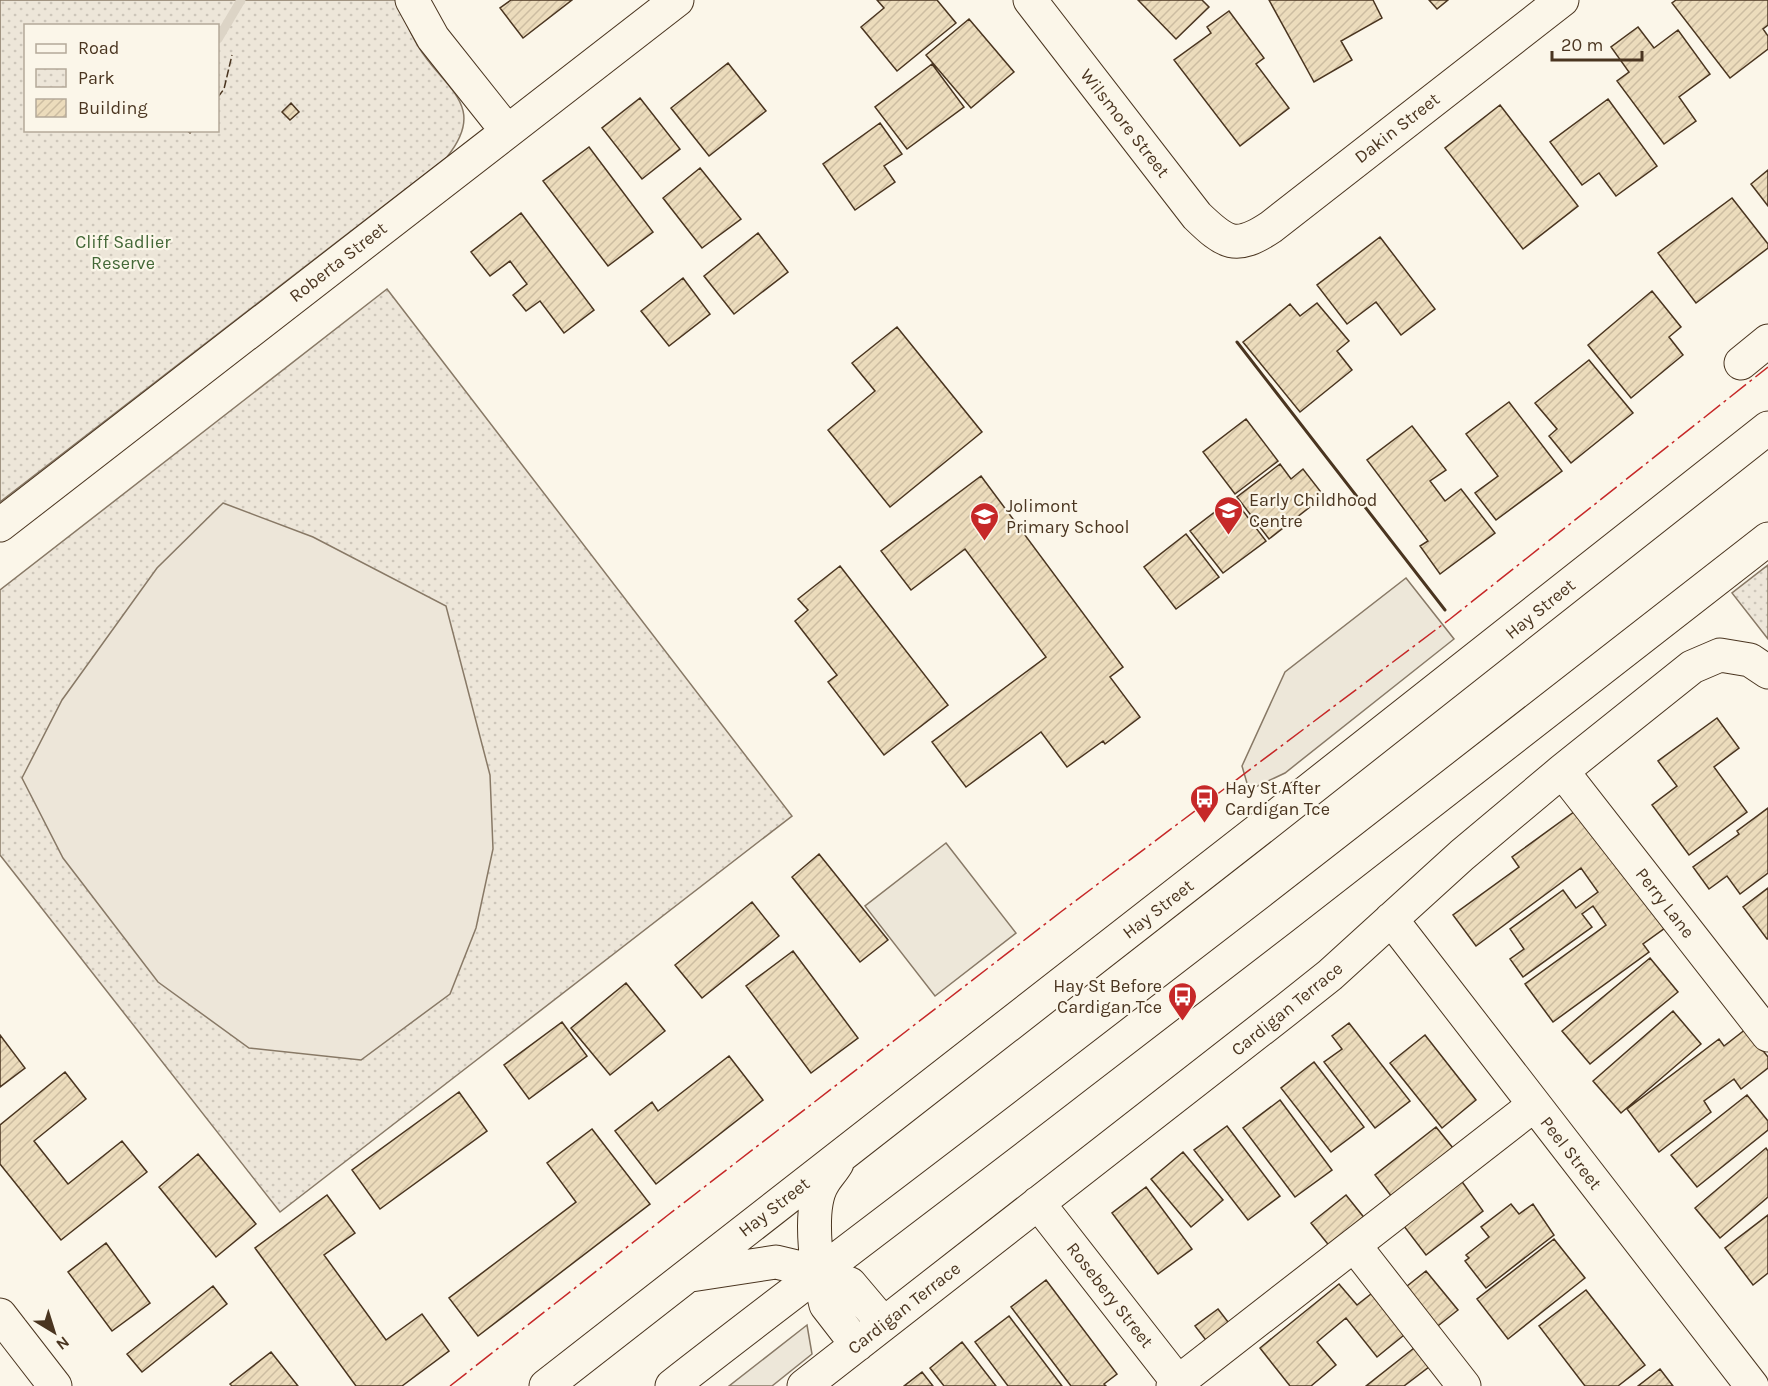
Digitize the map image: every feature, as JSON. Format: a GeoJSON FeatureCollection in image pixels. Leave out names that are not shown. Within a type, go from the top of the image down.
{"type":"FeatureCollection","features":[{"type":"Feature","properties":{"kind":"street"},"geometry":{"type":"LineString","coordinates":[[412,0],[433,38],[507,131]]}},
{"type":"Feature","properties":{"kind":"street","name":"Roberta Street"},"geometry":{"type":"LineString","coordinates":[[0,525],[677,0]]}},
{"type":"Feature","properties":{"kind":"street","name":"Wilsmore Street"},"geometry":{"type":"LineString","coordinates":[[1030,0],[1197,216],[1209,228],[1227,239]]}},
{"type":"Feature","properties":{"kind":"street","name":"Dakin Street"},"geometry":{"type":"LineString","coordinates":[[1227,239],[1244,242],[1271,227],[1562,0]]}},
{"type":"Feature","properties":{"kind":"street"},"geometry":{"type":"LineString","coordinates":[[1741,363],[1768,341]]}},
{"type":"Feature","properties":{"kind":"street","name":"Hay Street"},"geometry":{"type":"LineString","coordinates":[[546,1386],[1316,785],[1768,428]]}},
{"type":"Feature","properties":{"kind":"street"},"geometry":{"type":"LineString","coordinates":[[672,1386],[1230,958],[1768,539]]}},
{"type":"Feature","properties":{"kind":"street","name":"Cardigan Terrace"},"geometry":{"type":"LineString","coordinates":[[804,1386],[1330,975],[1462,855],[1692,667],[1720,655],[1750,660],[1768,672]]}},
{"type":"Feature","properties":{"kind":"street","name":"Perry Lane"},"geometry":{"type":"LineString","coordinates":[[1562,771],[1768,1035]]}},
{"type":"Feature","properties":{"kind":"street","name":"Peel Street"},"geometry":{"type":"LineString","coordinates":[[1391,919],[1752,1386]]}},
{"type":"Feature","properties":{"kind":"street"},"geometry":{"type":"LineString","coordinates":[[1177,1385],[1534,1105]]}},
{"type":"Feature","properties":{"kind":"street"},"geometry":{"type":"LineString","coordinates":[[848,1149],[821,1185],[816,1211],[815,1245],[818,1272],[826,1305],[857,1345]]}},
{"type":"Feature","properties":{"kind":"street","name":"Rosebery Street"},"geometry":{"type":"LineString","coordinates":[[1038,1203],[1177,1385]]}},
{"type":"Feature","properties":{"kind":"street"},"geometry":{"type":"LineString","coordinates":[[1354,1245],[1464,1386]]}},
{"type":"Feature","properties":{"kind":"street"},"geometry":{"type":"LineString","coordinates":[[686,1276],[776,1262],[818,1272],[850,1284],[883,1323]]}},
{"type":"Feature","properties":{"kind":"street"},"geometry":{"type":"LineString","coordinates":[[0,1315],[55,1386]]}},
{"type":"Feature","properties":{"kind":"green space","name":"Cliff Sadlier Reserve"},"geometry":{"type":"Polygon","coordinates":[[[0,0],[396,0],[418,46],[458,98],[463,110],[464,124],[459,139],[447,157],[0,502],[0,0]]]}},
{"type":"Feature","properties":{"kind":"green space"},"geometry":{"type":"Polygon","coordinates":[[[387,289],[792,816],[280,1212],[0,855],[0,590],[387,289]]]}},
{"type":"Feature","properties":{"kind":"green space"},"geometry":{"type":"Polygon","coordinates":[[[223,503],[313,537],[446,606],[490,775],[493,849],[476,928],[450,994],[361,1060],[249,1048],[158,982],[63,858],[22,778],[62,700],[157,568],[223,503]]]}},
{"type":"Feature","properties":{"kind":"green space"},"geometry":{"type":"Polygon","coordinates":[[[1768,565],[1768,639],[1732,593],[1768,565]]]}},
{"type":"Feature","properties":{"kind":"shaded area"},"geometry":{"type":"Polygon","coordinates":[[[1406,578],[1454,639],[1285,773],[1249,790],[1242,766],[1285,672],[1406,578]]]}},
{"type":"Feature","properties":{"kind":"shaded area"},"geometry":{"type":"Polygon","coordinates":[[[946,843],[1016,933],[935,996],[865,906],[946,843]]]}},
{"type":"Feature","properties":{"kind":"shaded area"},"geometry":{"type":"Polygon","coordinates":[[[807,1325],[812,1354],[772,1386],[729,1386],[807,1325]]]}},
{"type":"Feature","properties":{"kind":"building"},"geometry":{"type":"Polygon","coordinates":[[[511,0],[572,0],[523,38],[500,8],[511,0]]]}},
{"type":"Feature","properties":{"kind":"building"},"geometry":{"type":"Polygon","coordinates":[[[877,0],[937,0],[956,23],[897,71],[861,27],[884,8],[877,0]]]}},
{"type":"Feature","properties":{"kind":"building"},"geometry":{"type":"Polygon","coordinates":[[[1138,0],[1202,0],[1209,7],[1176,39],[1138,0]]]}},
{"type":"Feature","properties":{"kind":"building"},"geometry":{"type":"Polygon","coordinates":[[[1269,0],[1373,0],[1382,18],[1341,41],[1352,60],[1314,82],[1269,0]]]}},
{"type":"Feature","properties":{"kind":"building"},"geometry":{"type":"Polygon","coordinates":[[[1429,0],[1448,0],[1437,9],[1429,0]]]}},
{"type":"Feature","properties":{"kind":"building"},"geometry":{"type":"Polygon","coordinates":[[[1676,0],[1768,0],[1768,25],[1763,29],[1768,36],[1768,49],[1730,78],[1672,3],[1676,0]]]}},
{"type":"Feature","properties":{"kind":"building"},"geometry":{"type":"Polygon","coordinates":[[[1229,11],[1264,58],[1256,64],[1289,108],[1240,146],[1174,60],[1211,33],[1207,27],[1229,11]]]}},
{"type":"Feature","properties":{"kind":"building"},"geometry":{"type":"Polygon","coordinates":[[[969,19],[1014,72],[971,108],[926,55],[969,19]]]}},
{"type":"Feature","properties":{"kind":"building"},"geometry":{"type":"Polygon","coordinates":[[[1638,27],[1654,48],[1678,30],[1710,74],[1679,97],[1696,121],[1664,144],[1617,81],[1629,72],[1611,47],[1638,27]]]}},
{"type":"Feature","properties":{"kind":"building"},"geometry":{"type":"Polygon","coordinates":[[[728,63],[766,111],[709,156],[671,108],[728,63]]]}},
{"type":"Feature","properties":{"kind":"building"},"geometry":{"type":"Polygon","coordinates":[[[932,64],[964,107],[907,149],[875,107],[932,64]]]}},
{"type":"Feature","properties":{"kind":"building"},"geometry":{"type":"Polygon","coordinates":[[[640,98],[680,149],[642,179],[602,128],[640,98]]]}},
{"type":"Feature","properties":{"kind":"building"},"geometry":{"type":"Polygon","coordinates":[[[1608,99],[1657,166],[1616,196],[1599,173],[1582,185],[1550,142],[1608,99]]]}},
{"type":"Feature","properties":{"kind":"building"},"geometry":{"type":"Polygon","coordinates":[[[291,103],[299,112],[290,120],[282,112],[291,103]]]}},
{"type":"Feature","properties":{"kind":"building"},"geometry":{"type":"Polygon","coordinates":[[[1500,105],[1578,206],[1523,249],[1445,148],[1500,105]]]}},
{"type":"Feature","properties":{"kind":"building"},"geometry":{"type":"Polygon","coordinates":[[[880,123],[902,154],[884,166],[895,182],[855,210],[823,164],[880,123]]]}},
{"type":"Feature","properties":{"kind":"building"},"geometry":{"type":"Polygon","coordinates":[[[589,147],[653,232],[608,266],[543,181],[589,147]]]}},
{"type":"Feature","properties":{"kind":"building"},"geometry":{"type":"Polygon","coordinates":[[[700,168],[741,219],[702,248],[663,198],[700,168]]]}},
{"type":"Feature","properties":{"kind":"building"},"geometry":{"type":"Polygon","coordinates":[[[1768,170],[1768,206],[1751,184],[1768,170]]]}},
{"type":"Feature","properties":{"kind":"building"},"geometry":{"type":"Polygon","coordinates":[[[1732,198],[1768,244],[1768,248],[1696,303],[1658,253],[1732,198]]]}},
{"type":"Feature","properties":{"kind":"building"},"geometry":{"type":"Polygon","coordinates":[[[521,213],[594,310],[564,333],[540,301],[526,311],[513,295],[527,284],[510,261],[490,276],[471,252],[521,213]]]}},
{"type":"Feature","properties":{"kind":"building"},"geometry":{"type":"Polygon","coordinates":[[[758,233],[788,272],[734,314],[704,276],[758,233]]]}},
{"type":"Feature","properties":{"kind":"building"},"geometry":{"type":"Polygon","coordinates":[[[1380,237],[1435,309],[1401,335],[1376,302],[1347,324],[1317,285],[1380,237]]]}},
{"type":"Feature","properties":{"kind":"building"},"geometry":{"type":"Polygon","coordinates":[[[683,278],[710,314],[669,346],[641,311],[683,278]]]}},
{"type":"Feature","properties":{"kind":"building"},"geometry":{"type":"Polygon","coordinates":[[[1652,291],[1681,327],[1669,337],[1683,355],[1631,398],[1588,345],[1652,291]]]}},
{"type":"Feature","properties":{"kind":"building"},"geometry":{"type":"Polygon","coordinates":[[[1317,303],[1349,341],[1337,351],[1352,370],[1300,412],[1243,342],[1290,304],[1300,316],[1317,303]]]}},
{"type":"Feature","properties":{"kind":"building"},"geometry":{"type":"Polygon","coordinates":[[[897,327],[982,432],[890,507],[828,430],[875,391],[852,363],[897,327]]]}},
{"type":"Feature","properties":{"kind":"building"},"geometry":{"type":"Polygon","coordinates":[[[1589,360],[1633,413],[1571,463],[1549,436],[1557,429],[1535,403],[1589,360]]]}},
{"type":"Feature","properties":{"kind":"building"},"geometry":{"type":"Polygon","coordinates":[[[1509,402],[1562,471],[1496,520],[1475,493],[1498,476],[1466,434],[1509,402]]]}},
{"type":"Feature","properties":{"kind":"building"},"geometry":{"type":"Polygon","coordinates":[[[1246,419],[1278,461],[1235,494],[1203,452],[1246,419]]]}},
{"type":"Feature","properties":{"kind":"building"},"geometry":{"type":"Polygon","coordinates":[[[1412,426],[1446,470],[1430,481],[1445,501],[1461,489],[1495,533],[1440,574],[1420,546],[1428,541],[1367,460],[1412,426]]]}},
{"type":"Feature","properties":{"kind":"building"},"geometry":{"type":"Polygon","coordinates":[[[1280,464],[1291,479],[1303,469],[1324,496],[1269,539],[1237,497],[1280,464]]]}},
{"type":"Feature","properties":{"kind":"building"},"geometry":{"type":"Polygon","coordinates":[[[981,476],[1123,667],[1110,677],[1140,717],[1105,744],[1103,741],[1067,767],[1041,732],[966,787],[932,742],[1046,657],[965,549],[911,590],[881,551],[981,476]]]}},
{"type":"Feature","properties":{"kind":"building"},"geometry":{"type":"Polygon","coordinates":[[[1233,498],[1266,541],[1223,573],[1190,531],[1233,498]]]}},
{"type":"Feature","properties":{"kind":"building"},"geometry":{"type":"Polygon","coordinates":[[[1186,534],[1219,577],[1176,609],[1144,567],[1186,534]]]}},
{"type":"Feature","properties":{"kind":"building"},"geometry":{"type":"Polygon","coordinates":[[[840,566],[948,705],[884,755],[828,682],[837,675],[795,621],[808,610],[798,599],[840,566]]]}},
{"type":"Feature","properties":{"kind":"building"},"geometry":{"type":"Polygon","coordinates":[[[1717,718],[1739,748],[1714,767],[1747,812],[1689,855],[1652,805],[1677,786],[1658,761],[1717,718]]]}},
{"type":"Feature","properties":{"kind":"building"},"geometry":{"type":"Polygon","coordinates":[[[1768,808],[1768,873],[1740,894],[1727,876],[1709,889],[1693,867],[1739,834],[1737,831],[1768,808]]]}},
{"type":"Feature","properties":{"kind":"building"},"geometry":{"type":"Polygon","coordinates":[[[1578,809],[1665,928],[1643,944],[1649,952],[1553,1022],[1525,984],[1606,925],[1593,906],[1582,914],[1592,927],[1523,977],[1510,959],[1524,949],[1510,929],[1563,890],[1576,908],[1598,892],[1581,868],[1476,946],[1453,915],[1519,867],[1512,857],[1578,809]]]}},
{"type":"Feature","properties":{"kind":"building"},"geometry":{"type":"Polygon","coordinates":[[[819,854],[888,940],[860,962],[792,877],[819,854]]]}},
{"type":"Feature","properties":{"kind":"building"},"geometry":{"type":"Polygon","coordinates":[[[1768,888],[1768,939],[1767,939],[1743,907],[1768,888]]]}},
{"type":"Feature","properties":{"kind":"building"},"geometry":{"type":"Polygon","coordinates":[[[752,902],[779,936],[702,998],[675,965],[752,902]]]}},
{"type":"Feature","properties":{"kind":"building"},"geometry":{"type":"Polygon","coordinates":[[[793,951],[858,1038],[811,1073],[746,986],[793,951]]]}},
{"type":"Feature","properties":{"kind":"building"},"geometry":{"type":"Polygon","coordinates":[[[1650,958],[1678,992],[1590,1064],[1562,1031],[1650,958]]]}},
{"type":"Feature","properties":{"kind":"building"},"geometry":{"type":"Polygon","coordinates":[[[626,983],[665,1031],[610,1075],[571,1028],[626,983]]]}},
{"type":"Feature","properties":{"kind":"building"},"geometry":{"type":"Polygon","coordinates":[[[1673,1011],[1701,1044],[1621,1113],[1593,1081],[1673,1011]]]}},
{"type":"Feature","properties":{"kind":"building"},"geometry":{"type":"Polygon","coordinates":[[[562,1022],[587,1056],[529,1099],[504,1065],[562,1022]]]}},
{"type":"Feature","properties":{"kind":"building"},"geometry":{"type":"Polygon","coordinates":[[[1349,1023],[1410,1101],[1375,1128],[1324,1062],[1342,1049],[1332,1036],[1349,1023]]]}},
{"type":"Feature","properties":{"kind":"building"},"geometry":{"type":"Polygon","coordinates":[[[1746,1029],[1768,1057],[1768,1068],[1741,1089],[1734,1079],[1704,1101],[1711,1112],[1659,1152],[1627,1109],[1719,1039],[1724,1046],[1746,1029]]]}},
{"type":"Feature","properties":{"kind":"building"},"geometry":{"type":"Polygon","coordinates":[[[0,1035],[25,1068],[0,1087],[0,1035]]]}},
{"type":"Feature","properties":{"kind":"building"},"geometry":{"type":"Polygon","coordinates":[[[1425,1035],[1476,1100],[1442,1128],[1390,1063],[1425,1035]]]}},
{"type":"Feature","properties":{"kind":"building"},"geometry":{"type":"Polygon","coordinates":[[[729,1056],[763,1100],[656,1184],[615,1131],[652,1102],[658,1111],[729,1056]]]}},
{"type":"Feature","properties":{"kind":"building"},"geometry":{"type":"Polygon","coordinates":[[[1314,1062],[1364,1127],[1331,1152],[1281,1088],[1314,1062]]]}},
{"type":"Feature","properties":{"kind":"building"},"geometry":{"type":"Polygon","coordinates":[[[65,1072],[86,1099],[34,1141],[68,1184],[122,1141],[147,1172],[61,1240],[0,1164],[0,1125],[65,1072]]]}},
{"type":"Feature","properties":{"kind":"building"},"geometry":{"type":"Polygon","coordinates":[[[459,1092],[487,1131],[380,1209],[352,1170],[459,1092]]]}},
{"type":"Feature","properties":{"kind":"building"},"geometry":{"type":"Polygon","coordinates":[[[1747,1095],[1768,1121],[1768,1130],[1697,1187],[1671,1155],[1747,1095]]]}},
{"type":"Feature","properties":{"kind":"building"},"geometry":{"type":"Polygon","coordinates":[[[1280,1100],[1332,1170],[1295,1197],[1243,1128],[1280,1100]]]}},
{"type":"Feature","properties":{"kind":"building"},"geometry":{"type":"Polygon","coordinates":[[[1227,1126],[1280,1196],[1248,1220],[1194,1150],[1227,1126]]]}},
{"type":"Feature","properties":{"kind":"building"},"geometry":{"type":"Polygon","coordinates":[[[1436,1127],[1457,1153],[1395,1201],[1375,1175],[1436,1127]]]}},
{"type":"Feature","properties":{"kind":"building"},"geometry":{"type":"Polygon","coordinates":[[[592,1129],[650,1204],[478,1336],[449,1298],[576,1202],[547,1163],[592,1129]]]}},
{"type":"Feature","properties":{"kind":"building"},"geometry":{"type":"Polygon","coordinates":[[[1766,1148],[1768,1151],[1768,1197],[1720,1238],[1695,1208],[1766,1148]]]}},
{"type":"Feature","properties":{"kind":"building"},"geometry":{"type":"Polygon","coordinates":[[[1183,1152],[1223,1200],[1191,1227],[1151,1179],[1183,1152]]]}},
{"type":"Feature","properties":{"kind":"building"},"geometry":{"type":"Polygon","coordinates":[[[198,1154],[256,1224],[216,1257],[159,1187],[198,1154]]]}},
{"type":"Feature","properties":{"kind":"building"},"geometry":{"type":"Polygon","coordinates":[[[1458,1176],[1483,1211],[1426,1255],[1400,1221],[1458,1176]]]}},
{"type":"Feature","properties":{"kind":"building"},"geometry":{"type":"Polygon","coordinates":[[[1146,1187],[1192,1249],[1158,1274],[1112,1213],[1146,1187]]]}},
{"type":"Feature","properties":{"kind":"building"},"geometry":{"type":"Polygon","coordinates":[[[327,1195],[355,1233],[324,1255],[386,1340],[422,1314],[449,1351],[402,1386],[356,1386],[255,1248],[327,1195]]]}},
{"type":"Feature","properties":{"kind":"building"},"geometry":{"type":"Polygon","coordinates":[[[1346,1195],[1366,1220],[1331,1248],[1311,1223],[1346,1195]]]}},
{"type":"Feature","properties":{"kind":"building"},"geometry":{"type":"Polygon","coordinates":[[[1511,1204],[1519,1214],[1533,1204],[1554,1235],[1486,1288],[1465,1261],[1469,1258],[1466,1255],[1489,1237],[1481,1227],[1511,1204]]]}},
{"type":"Feature","properties":{"kind":"building"},"geometry":{"type":"Polygon","coordinates":[[[1768,1215],[1768,1273],[1753,1285],[1725,1248],[1768,1215]]]}},
{"type":"Feature","properties":{"kind":"building"},"geometry":{"type":"Polygon","coordinates":[[[1554,1239],[1585,1278],[1508,1339],[1477,1299],[1554,1239]]]}},
{"type":"Feature","properties":{"kind":"building"},"geometry":{"type":"Polygon","coordinates":[[[106,1243],[150,1303],[112,1331],[68,1272],[106,1243]]]}},
{"type":"Feature","properties":{"kind":"building"},"geometry":{"type":"Polygon","coordinates":[[[1426,1271],[1458,1310],[1434,1329],[1402,1290],[1426,1271]]]}},
{"type":"Feature","properties":{"kind":"building"},"geometry":{"type":"Polygon","coordinates":[[[1046,1280],[1117,1374],[1104,1384],[1106,1386],[1071,1386],[1011,1307],[1046,1280]]]}},
{"type":"Feature","properties":{"kind":"building"},"geometry":{"type":"Polygon","coordinates":[[[1339,1284],[1357,1305],[1376,1290],[1409,1331],[1377,1357],[1346,1318],[1317,1342],[1336,1365],[1311,1386],[1290,1386],[1260,1348],[1339,1284]]]}},
{"type":"Feature","properties":{"kind":"building"},"geometry":{"type":"Polygon","coordinates":[[[213,1286],[227,1304],[142,1372],[127,1354],[213,1286]]]}},
{"type":"Feature","properties":{"kind":"building"},"geometry":{"type":"Polygon","coordinates":[[[1586,1290],[1645,1365],[1618,1386],[1585,1386],[1539,1326],[1586,1290]]]}},
{"type":"Feature","properties":{"kind":"building"},"geometry":{"type":"Polygon","coordinates":[[[1218,1309],[1235,1331],[1212,1348],[1195,1326],[1218,1309]]]}},
{"type":"Feature","properties":{"kind":"building"},"geometry":{"type":"Polygon","coordinates":[[[1009,1316],[1062,1386],[1008,1386],[975,1342],[1009,1316]]]}},
{"type":"Feature","properties":{"kind":"building"},"geometry":{"type":"Polygon","coordinates":[[[1423,1341],[1438,1360],[1404,1386],[1366,1386],[1423,1341]]]}},
{"type":"Feature","properties":{"kind":"building"},"geometry":{"type":"Polygon","coordinates":[[[962,1342],[996,1386],[944,1386],[930,1368],[962,1342]]]}},
{"type":"Feature","properties":{"kind":"building"},"geometry":{"type":"Polygon","coordinates":[[[271,1352],[298,1386],[232,1386],[230,1384],[271,1352]]]}},
{"type":"Feature","properties":{"kind":"building"},"geometry":{"type":"Polygon","coordinates":[[[1660,1369],[1673,1386],[1638,1386],[1660,1369]]]}},
{"type":"Feature","properties":{"kind":"building"},"geometry":{"type":"Polygon","coordinates":[[[922,1372],[933,1386],[904,1386],[922,1372]]]}},
{"type":"Feature","properties":{"kind":"waterway"},"geometry":{"type":"LineString","coordinates":[[219,37],[241,0]]}},
{"type":"Feature","properties":{"kind":"fence"},"geometry":{"type":"LineString","coordinates":[[219,96],[224,89],[232,55]]}},
{"type":"Feature","properties":{"kind":"wall"},"geometry":{"type":"LineString","coordinates":[[1237,342],[1445,610]]}},
{"type":"Feature","properties":{"kind":"power"},"geometry":{"type":"LineString","coordinates":[[450,1386],[1062,911],[1450,619],[1768,367]]}},
{"type":"Feature","properties":{"kind":"place","name":"Early Childhood Centre"},"geometry":{"type":"Point","coordinates":[1228,536]}},
{"type":"Feature","properties":{"kind":"place","name":"Jolimont Primary School"},"geometry":{"type":"Point","coordinates":[985,542]}},
{"type":"Feature","properties":{"kind":"place","name":"Hay St After Cardigan Tce"},"geometry":{"type":"Point","coordinates":[1204,824]}},
{"type":"Feature","properties":{"kind":"place","name":"Hay St Before Cardigan Tce"},"geometry":{"type":"Point","coordinates":[1183,1022]}}]}
